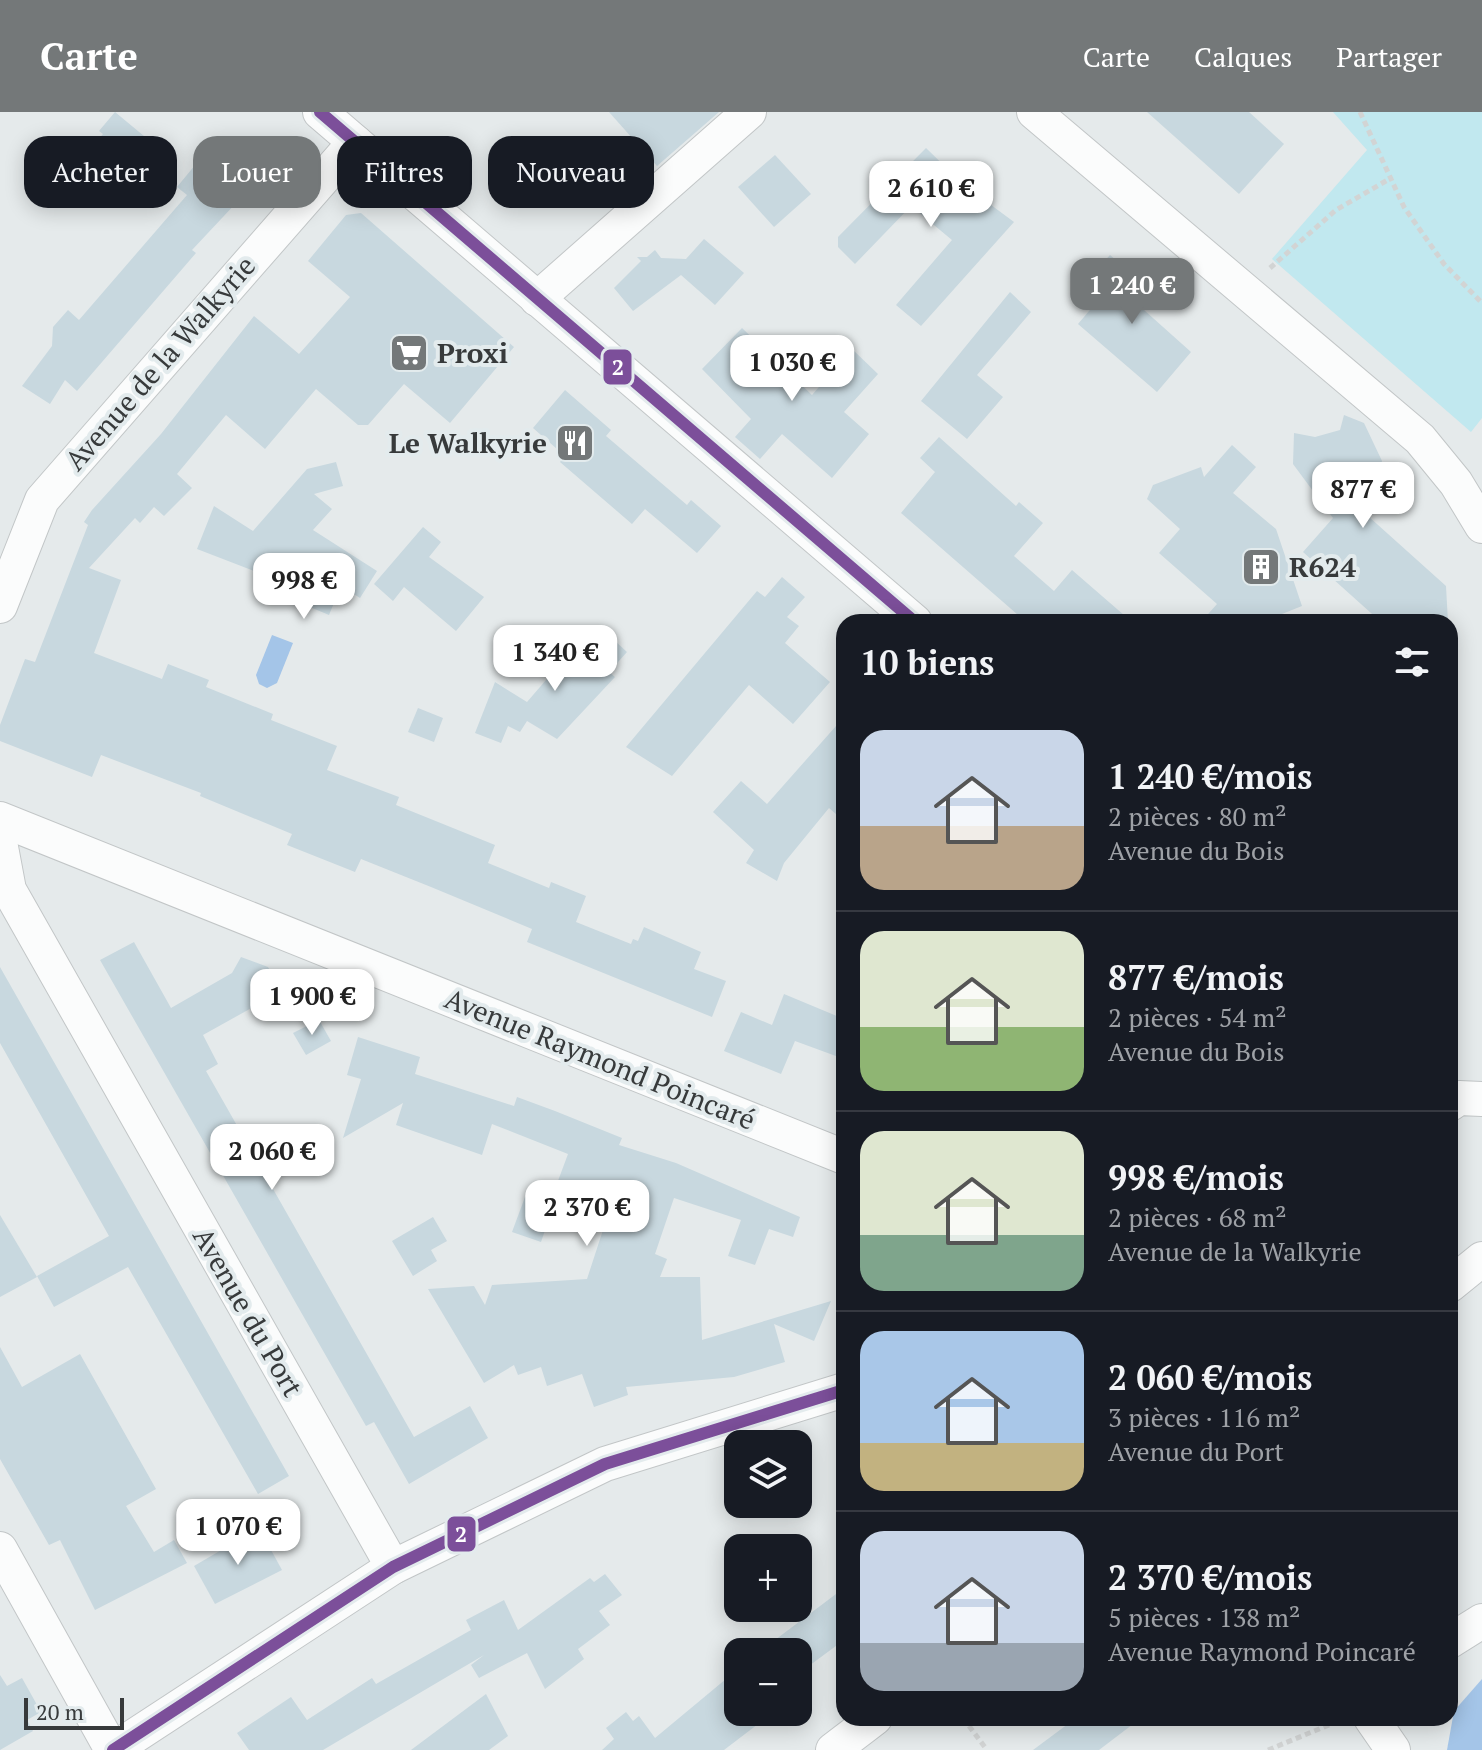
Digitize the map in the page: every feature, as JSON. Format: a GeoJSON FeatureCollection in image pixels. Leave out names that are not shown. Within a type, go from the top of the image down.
{"type":"FeatureCollection","features":[{"type":"Feature","properties":{"kind":"street"},"geometry":{"type":"LineString","coordinates":[[320,112],[348,136]]}},
{"type":"Feature","properties":{"kind":"street"},"geometry":{"type":"LineString","coordinates":[[537,299],[749,112]]}},
{"type":"Feature","properties":{"kind":"street"},"geometry":{"type":"LineString","coordinates":[[1034,112],[1420,439],[1456,483],[1482,526]]}},
{"type":"Feature","properties":{"kind":"street","name":"Avenue de la Walkyrie"},"geometry":{"type":"LineString","coordinates":[[0,606],[42,500],[337,163]]}},
{"type":"Feature","properties":{"kind":"street"},"geometry":{"type":"LineString","coordinates":[[432,208],[906,614]]}},
{"type":"Feature","properties":{"kind":"street","name":"Avenue Raymond Poincaré"},"geometry":{"type":"LineString","coordinates":[[1,829],[836,1154]]}},
{"type":"Feature","properties":{"kind":"street","name":"Avenue du Port"},"geometry":{"type":"LineString","coordinates":[[1,829],[9,890],[393,1567]]}},
{"type":"Feature","properties":{"kind":"street"},"geometry":{"type":"LineString","coordinates":[[1458,1278],[1482,1259]]}},
{"type":"Feature","properties":{"kind":"street"},"geometry":{"type":"LineString","coordinates":[[0,1549],[112,1750],[393,1567],[605,1464],[836,1392]]}},
{"type":"Feature","properties":{"kind":"street"},"geometry":{"type":"LineString","coordinates":[[1458,1636],[1482,1621]]}},
{"type":"Feature","properties":{"kind":"street"},"geometry":{"type":"LineString","coordinates":[[833,1750],[864,1726]]}},
{"type":"Feature","properties":{"kind":"street"},"geometry":{"type":"LineString","coordinates":[[1376,1726],[1393,1750]]}},
{"type":"Feature","properties":{"kind":"path"},"geometry":{"type":"LineString","coordinates":[[1360,112],[1404,207],[1444,264],[1482,303]]}},
{"type":"Feature","properties":{"kind":"path"},"geometry":{"type":"LineString","coordinates":[[1246,290],[1336,210],[1391,178]]}},
{"type":"Feature","properties":{"kind":"path"},"geometry":{"type":"LineString","coordinates":[[969,1726],[987,1750]]}},
{"type":"Feature","properties":{"kind":"path"},"geometry":{"type":"LineString","coordinates":[[1268,1750],[1326,1726]]}},
{"type":"Feature","properties":{"kind":"shaded area"},"geometry":{"type":"Polygon","coordinates":[[[1333,112],[1482,112],[1482,418],[1471,432],[1272,259],[1367,150],[1333,112]]]}},
{"type":"Feature","properties":{"kind":"shaded area"},"geometry":{"type":"Polygon","coordinates":[[[272,635],[293,643],[277,683],[267,688],[259,684],[256,675],[272,635]]]}},
{"type":"Feature","properties":{"kind":"shaded area"},"geometry":{"type":"Polygon","coordinates":[[[1482,1679],[1482,1750],[1447,1750],[1451,1726],[1458,1726],[1458,1706],[1482,1679]]]}},
{"type":"Feature","properties":{"kind":"building"},"geometry":{"type":"Polygon","coordinates":[[[115,112],[144,136],[101,136],[103,134],[99,131],[115,112]]]}},
{"type":"Feature","properties":{"kind":"building"},"geometry":{"type":"Polygon","coordinates":[[[609,112],[719,112],[657,166],[654,163],[654,136],[630,136],[609,112]]]}},
{"type":"Feature","properties":{"kind":"building"},"geometry":{"type":"Polygon","coordinates":[[[1147,112],[1249,112],[1284,144],[1239,194],[1147,112]]]}},
{"type":"Feature","properties":{"kind":"building"},"geometry":{"type":"Polygon","coordinates":[[[926,148],[964,185],[1014,222],[921,326],[896,305],[952,240],[911,206],[855,264],[838,247],[838,237],[926,148]]]}},
{"type":"Feature","properties":{"kind":"building"},"geometry":{"type":"Polygon","coordinates":[[[775,155],[811,194],[774,227],[738,187],[775,155]]]}},
{"type":"Feature","properties":{"kind":"building"},"geometry":{"type":"Polygon","coordinates":[[[193,168],[193,208],[231,208],[192,250],[196,253],[77,391],[65,380],[50,404],[22,386],[52,346],[53,327],[68,310],[79,320],[177,208],[187,195],[177,187],[193,168]]]}},
{"type":"Feature","properties":{"kind":"building"},"geometry":{"type":"Polygon","coordinates":[[[361,213],[514,347],[450,423],[404,384],[368,425],[358,425],[316,389],[265,449],[226,415],[177,474],[192,488],[164,516],[154,507],[140,523],[135,518],[89,568],[121,580],[94,653],[162,679],[168,664],[209,680],[206,687],[273,714],[271,720],[337,746],[327,770],[399,797],[396,805],[495,845],[488,863],[549,888],[551,882],[586,896],[576,922],[631,944],[633,939],[638,941],[644,927],[701,952],[694,969],[726,981],[712,1017],[527,942],[532,929],[431,887],[361,859],[355,872],[287,845],[292,834],[200,796],[201,793],[101,755],[92,777],[0,741],[0,725],[25,659],[35,662],[88,525],[84,522],[92,510],[161,434],[254,316],[299,354],[350,297],[308,261],[346,215],[361,213]]]}},
{"type":"Feature","properties":{"kind":"building"},"geometry":{"type":"Polygon","coordinates":[[[704,239],[744,273],[715,305],[681,275],[633,311],[614,288],[641,261],[637,257],[647,257],[655,250],[661,258],[686,259],[704,239]]]}},
{"type":"Feature","properties":{"kind":"building"},"geometry":{"type":"Polygon","coordinates":[[[1110,255],[1157,296],[1144,310],[1191,352],[1157,392],[1078,324],[1106,291],[1090,277],[1110,255]]]}},
{"type":"Feature","properties":{"kind":"building"},"geometry":{"type":"Polygon","coordinates":[[[1010,292],[1031,312],[977,375],[1003,397],[967,439],[921,401],[1010,292]]]}},
{"type":"Feature","properties":{"kind":"building"},"geometry":{"type":"Polygon","coordinates":[[[742,328],[812,395],[852,349],[878,374],[844,412],[869,434],[832,478],[782,434],[760,459],[735,437],[751,419],[702,369],[742,328]]]}},
{"type":"Feature","properties":{"kind":"building"},"geometry":{"type":"Polygon","coordinates":[[[565,390],[611,430],[606,436],[687,505],[691,500],[721,526],[697,553],[645,509],[632,524],[560,462],[565,456],[533,428],[565,390]]]}},
{"type":"Feature","properties":{"kind":"building"},"geometry":{"type":"Polygon","coordinates":[[[1344,415],[1364,423],[1382,461],[1368,516],[1446,586],[1448,614],[1372,614],[1303,552],[1333,518],[1293,464],[1294,433],[1315,437],[1340,430],[1344,415]]]}},
{"type":"Feature","properties":{"kind":"building"},"geometry":{"type":"Polygon","coordinates":[[[939,437],[1016,506],[1019,502],[1043,523],[1014,556],[1054,591],[1072,570],[1123,614],[1017,614],[901,513],[935,472],[920,458],[939,437]]]}},
{"type":"Feature","properties":{"kind":"building"},"geometry":{"type":"Polygon","coordinates":[[[1232,445],[1256,467],[1233,493],[1276,529],[1302,606],[1282,614],[1208,614],[1217,604],[1159,553],[1180,529],[1147,499],[1153,485],[1201,467],[1204,477],[1232,445]]]}},
{"type":"Feature","properties":{"kind":"building"},"geometry":{"type":"Polygon","coordinates":[[[336,462],[343,486],[314,494],[332,509],[313,530],[377,571],[360,598],[341,586],[329,615],[262,587],[267,576],[197,549],[214,506],[253,531],[307,469],[336,462]]]}},
{"type":"Feature","properties":{"kind":"building"},"geometry":{"type":"Polygon","coordinates":[[[423,527],[441,542],[429,557],[484,597],[456,631],[404,587],[393,601],[374,584],[423,527]]]}},
{"type":"Feature","properties":{"kind":"building"},"geometry":{"type":"Polygon","coordinates":[[[782,577],[805,597],[787,617],[799,626],[785,643],[830,682],[793,724],[749,685],[672,776],[626,747],[757,591],[765,597],[782,577]]]}},
{"type":"Feature","properties":{"kind":"building"},"geometry":{"type":"Polygon","coordinates":[[[602,629],[627,652],[609,672],[615,677],[557,739],[527,721],[520,732],[508,726],[501,743],[475,733],[495,682],[527,702],[578,643],[584,648],[602,629]]]}},
{"type":"Feature","properties":{"kind":"building"},"geometry":{"type":"Polygon","coordinates":[[[418,708],[443,718],[434,742],[408,732],[418,708]]]}},
{"type":"Feature","properties":{"kind":"building"},"geometry":{"type":"Polygon","coordinates":[[[836,726],[836,814],[829,808],[784,863],[777,881],[746,863],[754,850],[713,812],[741,781],[767,804],[836,726]]]}},
{"type":"Feature","properties":{"kind":"building"},"geometry":{"type":"Polygon","coordinates":[[[134,942],[171,1008],[232,973],[241,957],[268,967],[282,991],[203,1035],[218,1064],[206,1071],[414,1437],[470,1406],[488,1438],[409,1484],[374,1422],[366,1426],[100,960],[134,942]]]}},
{"type":"Feature","properties":{"kind":"building"},"geometry":{"type":"Polygon","coordinates":[[[0,967],[289,1476],[258,1494],[128,1267],[54,1307],[37,1276],[109,1236],[0,1043],[0,967]]]}},
{"type":"Feature","properties":{"kind":"building"},"geometry":{"type":"Polygon","coordinates":[[[784,994],[836,1016],[836,1056],[795,1041],[781,1074],[724,1051],[741,1012],[772,1025],[784,994]]]}},
{"type":"Feature","properties":{"kind":"building"},"geometry":{"type":"Polygon","coordinates":[[[319,1020],[331,1041],[306,1055],[293,1033],[319,1020]]]}},
{"type":"Feature","properties":{"kind":"building"},"geometry":{"type":"Polygon","coordinates":[[[358,1037],[420,1057],[415,1074],[514,1106],[517,1097],[555,1111],[622,1138],[619,1145],[676,1163],[800,1217],[793,1237],[769,1229],[755,1265],[728,1256],[741,1220],[674,1198],[655,1254],[667,1259],[660,1277],[700,1277],[702,1340],[831,1301],[814,1341],[774,1324],[785,1362],[734,1377],[626,1387],[628,1395],[594,1407],[582,1374],[547,1386],[541,1367],[518,1375],[514,1365],[484,1383],[428,1289],[474,1286],[485,1305],[492,1285],[587,1279],[603,1230],[552,1210],[541,1242],[512,1232],[525,1197],[549,1205],[568,1154],[492,1124],[482,1155],[396,1125],[403,1103],[343,1138],[361,1079],[347,1075],[358,1037]]]}},
{"type":"Feature","properties":{"kind":"building"},"geometry":{"type":"Polygon","coordinates":[[[0,1215],[37,1277],[0,1297],[0,1215]]]}},
{"type":"Feature","properties":{"kind":"building"},"geometry":{"type":"Polygon","coordinates":[[[433,1217],[447,1241],[431,1250],[437,1261],[413,1276],[392,1241],[433,1217]]]}},
{"type":"Feature","properties":{"kind":"building"},"geometry":{"type":"Polygon","coordinates":[[[0,1347],[22,1387],[80,1354],[156,1489],[126,1506],[154,1552],[174,1540],[187,1563],[95,1610],[60,1540],[49,1545],[0,1459],[0,1347]]]}},
{"type":"Feature","properties":{"kind":"building"},"geometry":{"type":"Polygon","coordinates":[[[259,1528],[282,1570],[215,1604],[194,1566],[259,1528]]]}},
{"type":"Feature","properties":{"kind":"building"},"geometry":{"type":"Polygon","coordinates":[[[605,1574],[622,1595],[599,1611],[610,1625],[578,1649],[584,1659],[545,1689],[527,1653],[479,1678],[471,1665],[484,1655],[323,1750],[249,1750],[237,1733],[291,1697],[307,1720],[372,1678],[376,1684],[471,1630],[466,1620],[504,1600],[518,1630],[590,1578],[594,1582],[605,1574]]]}},
{"type":"Feature","properties":{"kind":"building"},"geometry":{"type":"Polygon","coordinates":[[[836,1594],[836,1646],[812,1664],[812,1638],[778,1638],[799,1622],[812,1622],[812,1612],[836,1594]]]}},
{"type":"Feature","properties":{"kind":"building"},"geometry":{"type":"Polygon","coordinates":[[[0,1675],[7,1686],[22,1678],[41,1712],[27,1720],[33,1731],[0,1750],[0,1675]]]}},
{"type":"Feature","properties":{"kind":"building"},"geometry":{"type":"Polygon","coordinates":[[[724,1681],[724,1726],[756,1726],[724,1750],[602,1750],[614,1739],[606,1728],[626,1712],[633,1721],[639,1716],[655,1738],[724,1681]]]}},
{"type":"Feature","properties":{"kind":"building"},"geometry":{"type":"Polygon","coordinates":[[[486,1694],[508,1736],[489,1750],[411,1750],[486,1694]]]}},
{"type":"Feature","properties":{"kind":"building"},"geometry":{"type":"Polygon","coordinates":[[[1065,1726],[1130,1726],[1099,1750],[1033,1750],[1065,1726]]]}},
{"type":"Feature","properties":{"kind":"transit line","name":"2"},"geometry":{"type":"LineString","coordinates":[[320,112],[906,614]]}},
{"type":"Feature","properties":{"kind":"transit line","name":"2"},"geometry":{"type":"LineString","coordinates":[[113,1750],[393,1567],[605,1464],[836,1392]]}},
{"type":"Feature","properties":{"kind":"place","name":"Proxi"},"geometry":{"type":"Point","coordinates":[409,353]}},
{"type":"Feature","properties":{"kind":"place","name":"Le Walkyrie"},"geometry":{"type":"Point","coordinates":[575,443]}},
{"type":"Feature","properties":{"kind":"place","name":"R624"},"geometry":{"type":"Point","coordinates":[1261,567]}}]}
